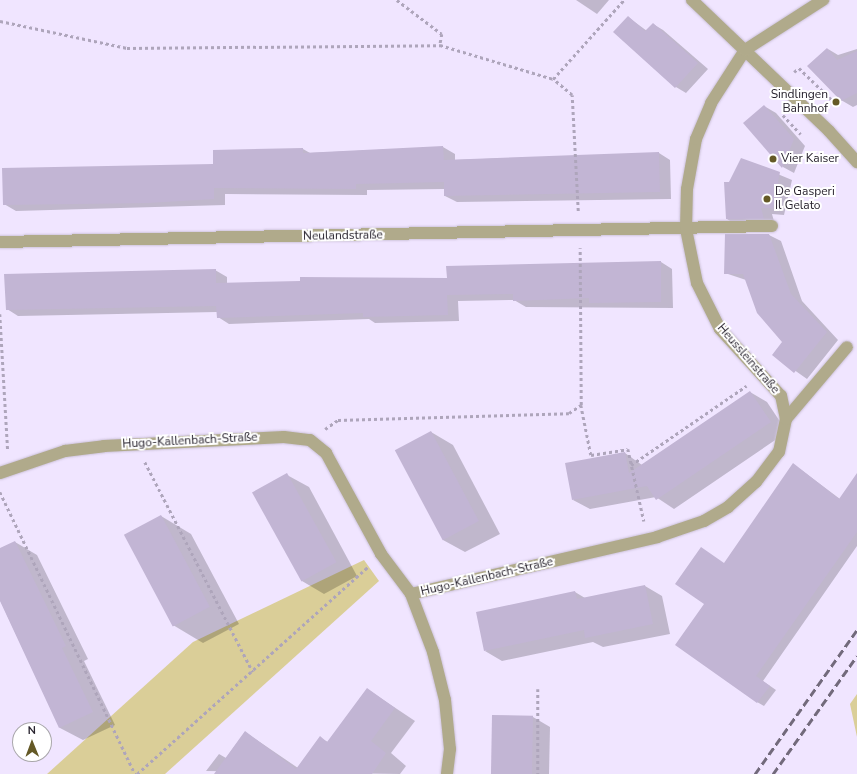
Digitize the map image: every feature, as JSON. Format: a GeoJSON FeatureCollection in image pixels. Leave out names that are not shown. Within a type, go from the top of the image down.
{"type":"FeatureCollection","features":[{"type":"Feature","properties":{"kind":"street"},"geometry":{"type":"LineString","coordinates":[[692,0],[745,50],[857,162]]}},
{"type":"Feature","properties":{"kind":"street","name":"Heussleinstraße"},"geometry":{"type":"LineString","coordinates":[[786,418],[781,396],[760,376],[720,329],[698,283],[686,229],[687,189],[696,139],[711,102],[745,50],[823,0]]}},
{"type":"Feature","properties":{"kind":"street","name":"Neulandstraße"},"geometry":{"type":"LineString","coordinates":[[0,242],[579,232],[772,226]]}},
{"type":"Feature","properties":{"kind":"street"},"geometry":{"type":"LineString","coordinates":[[786,418],[847,347]]}},
{"type":"Feature","properties":{"kind":"street","name":"Hugo-Kallenbach-Straße"},"geometry":{"type":"LineString","coordinates":[[0,473],[11,467],[65,451],[136,443],[284,437],[310,440],[326,453],[381,554],[411,594],[648,540],[704,521],[728,507],[756,482],[779,452],[786,418]]}},
{"type":"Feature","properties":{"kind":"street"},"geometry":{"type":"LineString","coordinates":[[411,594],[433,652],[445,700],[450,748],[447,774]]}},
{"type":"Feature","properties":{"kind":"path"},"geometry":{"type":"LineString","coordinates":[[397,0],[442,34],[440,45]]}},
{"type":"Feature","properties":{"kind":"path"},"geometry":{"type":"LineString","coordinates":[[553,79],[624,0]]}},
{"type":"Feature","properties":{"kind":"path"},"geometry":{"type":"LineString","coordinates":[[0,21],[127,48],[440,45],[553,79],[572,95],[579,232],[581,405],[591,455],[628,449],[648,540]]}},
{"type":"Feature","properties":{"kind":"path"},"geometry":{"type":"LineString","coordinates":[[0,314],[11,467]]}},
{"type":"Feature","properties":{"kind":"path"},"geometry":{"type":"LineString","coordinates":[[631,465],[760,376]]}},
{"type":"Feature","properties":{"kind":"path"},"geometry":{"type":"LineString","coordinates":[[310,440],[338,420],[568,413],[581,405]]}},
{"type":"Feature","properties":{"kind":"path"},"geometry":{"type":"LineString","coordinates":[[136,443],[253,672]]}},
{"type":"Feature","properties":{"kind":"path"},"geometry":{"type":"LineString","coordinates":[[0,492],[136,774],[253,672],[381,554]]}},
{"type":"Feature","properties":{"kind":"path"},"geometry":{"type":"LineString","coordinates":[[538,688],[538,774]]}},
{"type":"Feature","properties":{"kind":"shaded area"},"geometry":{"type":"Polygon","coordinates":[[[364,560],[379,581],[165,774],[47,774],[193,642],[364,560]]]}},
{"type":"Feature","properties":{"kind":"shaded area"},"geometry":{"type":"Polygon","coordinates":[[[857,694],[857,737],[850,704],[857,694]]]}},
{"type":"Feature","properties":{"kind":"building"},"geometry":{"type":"Polygon","coordinates":[[[628,16],[645,31],[653,23],[698,63],[675,88],[613,32],[628,16]]]}},
{"type":"Feature","properties":{"kind":"building"},"geometry":{"type":"Polygon","coordinates":[[[827,48],[837,60],[857,51],[857,93],[841,101],[807,66],[827,48]]]}},
{"type":"Feature","properties":{"kind":"building"},"geometry":{"type":"Polygon","coordinates":[[[764,105],[794,139],[782,168],[743,123],[764,105]]]}},
{"type":"Feature","properties":{"kind":"building"},"geometry":{"type":"Polygon","coordinates":[[[443,146],[444,160],[659,152],[660,192],[444,196],[444,182],[356,184],[356,189],[214,188],[214,199],[148,203],[3,205],[2,168],[213,164],[213,150],[303,148],[303,153],[443,146]]]}},
{"type":"Feature","properties":{"kind":"building"},"geometry":{"type":"Polygon","coordinates":[[[741,158],[780,172],[773,208],[761,208],[764,219],[726,219],[724,182],[729,182],[741,158]]]}},
{"type":"Feature","properties":{"kind":"building"},"geometry":{"type":"Polygon","coordinates":[[[725,234],[769,234],[791,294],[827,332],[794,373],[772,355],[782,342],[757,313],[743,274],[724,274],[725,234]]]}},
{"type":"Feature","properties":{"kind":"building"},"geometry":{"type":"Polygon","coordinates":[[[661,261],[661,302],[589,303],[589,298],[513,301],[513,294],[447,295],[448,315],[363,317],[363,313],[217,318],[216,306],[6,310],[4,274],[216,269],[216,283],[300,281],[300,277],[447,278],[446,266],[661,261]]]}},
{"type":"Feature","properties":{"kind":"building"},"geometry":{"type":"Polygon","coordinates":[[[750,391],[771,422],[656,500],[647,486],[572,500],[565,463],[625,452],[629,473],[750,391]]]}},
{"type":"Feature","properties":{"kind":"building"},"geometry":{"type":"Polygon","coordinates":[[[431,431],[479,521],[443,540],[395,450],[431,431]]]}},
{"type":"Feature","properties":{"kind":"building"},"geometry":{"type":"Polygon","coordinates":[[[793,463],[839,499],[857,473],[857,532],[756,676],[770,686],[757,703],[675,645],[704,604],[675,584],[701,547],[724,563],[793,463]]]}},
{"type":"Feature","properties":{"kind":"building"},"geometry":{"type":"Polygon","coordinates":[[[287,473],[336,562],[301,582],[252,492],[287,473]]]}},
{"type":"Feature","properties":{"kind":"building"},"geometry":{"type":"Polygon","coordinates":[[[161,515],[210,607],[173,627],[124,535],[161,515]]]}},
{"type":"Feature","properties":{"kind":"building"},"geometry":{"type":"Polygon","coordinates":[[[15,541],[66,646],[62,648],[93,712],[59,728],[0,601],[0,548],[15,541]]]}},
{"type":"Feature","properties":{"kind":"building"},"geometry":{"type":"Polygon","coordinates":[[[645,585],[653,624],[585,638],[584,630],[484,651],[476,612],[575,591],[577,599],[645,585]]]}},
{"type":"Feature","properties":{"kind":"building"},"geometry":{"type":"Polygon","coordinates":[[[367,688],[395,708],[371,741],[386,753],[372,774],[214,774],[245,731],[296,769],[320,736],[327,742],[367,688]]]}},
{"type":"Feature","properties":{"kind":"building"},"geometry":{"type":"Polygon","coordinates":[[[492,715],[533,716],[532,774],[491,774],[492,715]]]}},
{"type":"Feature","properties":{"kind":"railway"},"geometry":{"type":"LineString","coordinates":[[755,774],[857,630]]}},
{"type":"Feature","properties":{"kind":"railway"},"geometry":{"type":"LineString","coordinates":[[773,774],[857,656]]}},
{"type":"Feature","properties":{"kind":"place","name":"Sindlingen Bahnhof"},"geometry":{"type":"Point","coordinates":[836,102]}},
{"type":"Feature","properties":{"kind":"place","name":"Vier Kaiser"},"geometry":{"type":"Point","coordinates":[773,159]}},
{"type":"Feature","properties":{"kind":"place","name":"De Gasperi Il Gelato"},"geometry":{"type":"Point","coordinates":[767,199]}}]}
